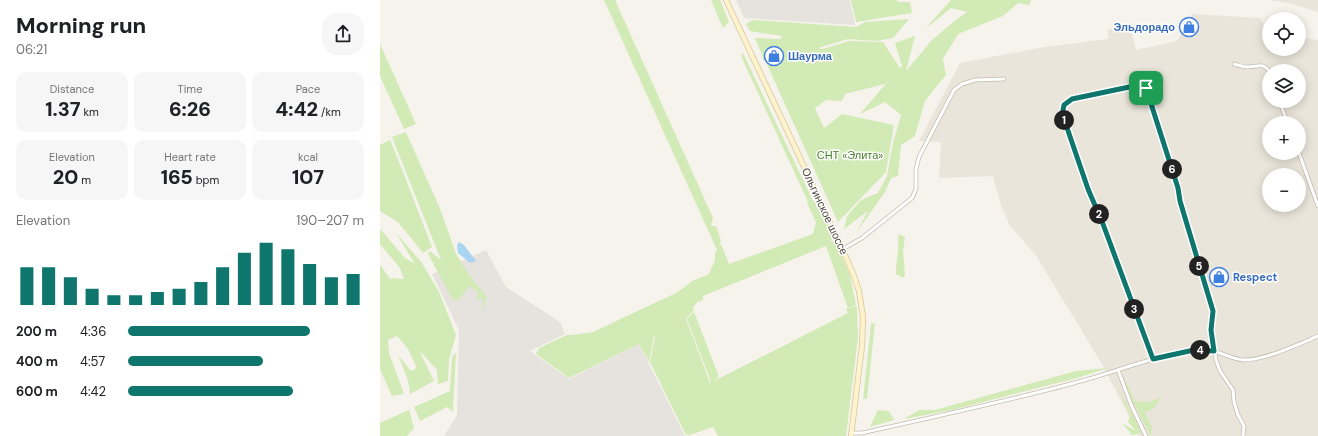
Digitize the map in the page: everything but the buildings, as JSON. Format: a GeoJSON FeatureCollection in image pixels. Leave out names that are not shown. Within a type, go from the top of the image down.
{"type":"FeatureCollection","features":[{"type":"Feature","properties":{"kind":"main road","name":"Ольгинское шоссе"},"geometry":{"type":"LineString","coordinates":[[726,0],[843,249],[859,291],[863,317],[862,346],[851,434]]}},
{"type":"Feature","properties":{"kind":"street"},"geometry":{"type":"LineString","coordinates":[[1234,64],[1244,67],[1262,65]]}},
{"type":"Feature","properties":{"kind":"street"},"geometry":{"type":"LineString","coordinates":[[843,249],[862,238],[912,198],[916,189],[915,174],[917,163],[956,87],[975,80],[1004,79]]}},
{"type":"Feature","properties":{"kind":"street"},"geometry":{"type":"LineString","coordinates":[[1153,359],[1103,224],[1083,175],[1064,119],[1063,110],[1064,105],[1072,99],[1141,86],[1146,88],[1178,188],[1180,201],[1213,311],[1211,330],[1214,351],[1220,371],[1234,390],[1234,402],[1238,415],[1244,426],[1243,436]]}},
{"type":"Feature","properties":{"kind":"street"},"geometry":{"type":"LineString","coordinates":[[1302,160],[1318,206]]}},
{"type":"Feature","properties":{"kind":"street"},"geometry":{"type":"LineString","coordinates":[[851,434],[862,433],[976,408],[1074,383],[1153,359],[1194,350],[1214,351],[1237,359],[1247,360],[1266,356],[1318,336]]}},
{"type":"Feature","properties":{"kind":"street"},"geometry":{"type":"LineString","coordinates":[[1118,370],[1132,407],[1146,436]]}},
{"type":"Feature","properties":{"kind":"shaded area"},"geometry":{"type":"Polygon","coordinates":[[[736,0],[850,0],[855,25],[744,18],[736,0]]]}},
{"type":"Feature","properties":{"kind":"shaded area"},"geometry":{"type":"Polygon","coordinates":[[[1269,0],[1318,0],[1318,12],[1288,3],[1269,0]]]}},
{"type":"Feature","properties":{"kind":"shaded area"},"geometry":{"type":"Polygon","coordinates":[[[1192,14],[1260,18],[1262,21],[1262,56],[1306,56],[1306,38],[1318,40],[1318,436],[1139,436],[1102,364],[1035,254],[1010,226],[1001,206],[993,176],[939,178],[941,142],[919,141],[960,63],[1045,47],[1108,39],[1108,29],[1130,27],[1136,50],[1177,41],[1192,14]]]}},
{"type":"Feature","properties":{"kind":"shaded area"},"geometry":{"type":"Polygon","coordinates":[[[486,250],[506,287],[560,322],[565,334],[530,351],[569,379],[639,344],[685,436],[444,436],[457,415],[459,330],[432,274],[486,250]]]}},
{"type":"Feature","properties":{"kind":"green space"},"geometry":{"type":"Polygon","coordinates":[[[604,0],[615,0],[713,218],[711,226],[716,226],[721,241],[719,247],[721,244],[729,264],[813,234],[816,222],[741,56],[743,53],[813,201],[816,201],[835,241],[825,239],[835,242],[850,275],[856,305],[848,308],[826,246],[703,296],[703,300],[697,302],[693,308],[694,310],[686,319],[710,383],[711,382],[687,319],[694,312],[719,377],[712,382],[848,313],[846,309],[856,306],[858,337],[846,436],[718,436],[713,427],[687,436],[690,433],[686,435],[650,362],[655,336],[649,362],[639,344],[569,378],[536,354],[539,348],[567,335],[593,332],[678,292],[692,281],[709,274],[715,260],[715,253],[717,250],[604,0]]]}},
{"type":"Feature","properties":{"kind":"green space"},"geometry":{"type":"Polygon","coordinates":[[[711,0],[720,0],[729,22],[723,28],[711,0]]]}},
{"type":"Feature","properties":{"kind":"green space"},"geometry":{"type":"Polygon","coordinates":[[[851,0],[897,0],[897,2],[910,2],[912,13],[856,22],[851,0]]]}},
{"type":"Feature","properties":{"kind":"green space","name":"СНТ «Элита»"},"geometry":{"type":"Polygon","coordinates":[[[951,0],[1031,0],[1029,5],[1018,3],[1003,16],[958,34],[943,59],[946,75],[925,101],[915,136],[901,145],[898,176],[891,178],[885,192],[856,233],[868,211],[844,229],[847,216],[861,200],[878,193],[887,176],[893,143],[901,115],[885,102],[860,114],[890,79],[885,84],[845,94],[842,101],[826,100],[815,108],[824,128],[842,114],[894,125],[886,172],[838,222],[766,62],[762,58],[763,57],[755,38],[780,39],[782,36],[750,31],[746,24],[753,20],[856,27],[865,22],[909,19],[893,38],[876,41],[848,39],[818,48],[823,49],[849,41],[883,42],[900,68],[902,66],[895,43],[915,36],[906,71],[932,40],[967,12],[951,8],[925,29],[951,0]]]}},
{"type":"Feature","properties":{"kind":"green space"},"geometry":{"type":"Polygon","coordinates":[[[380,44],[416,124],[404,129],[380,76],[380,44]]]}},
{"type":"Feature","properties":{"kind":"green space"},"geometry":{"type":"Polygon","coordinates":[[[406,132],[441,211],[456,254],[467,272],[487,297],[482,312],[483,298],[477,300],[478,291],[469,286],[460,299],[453,300],[428,254],[430,251],[441,260],[392,137],[406,132]]]}},
{"type":"Feature","properties":{"kind":"green space"},"geometry":{"type":"Polygon","coordinates":[[[390,140],[432,247],[423,253],[398,222],[380,211],[380,145],[390,140]]]}},
{"type":"Feature","properties":{"kind":"green space"},"geometry":{"type":"Polygon","coordinates":[[[380,229],[405,258],[415,264],[396,233],[422,263],[439,292],[456,335],[449,359],[448,381],[438,384],[437,370],[419,350],[434,381],[410,394],[408,380],[398,355],[411,371],[417,368],[408,349],[397,336],[388,340],[389,353],[404,394],[392,396],[380,369],[380,265],[391,280],[391,278],[404,279],[400,268],[380,244],[380,229]]]}},
{"type":"Feature","properties":{"kind":"green space"},"geometry":{"type":"Polygon","coordinates":[[[899,234],[905,237],[903,251],[905,275],[903,278],[896,274],[899,234]]]}},
{"type":"Feature","properties":{"kind":"green space"},"geometry":{"type":"Polygon","coordinates":[[[875,323],[867,399],[863,399],[871,324],[875,323]]]}},
{"type":"Feature","properties":{"kind":"green space"},"geometry":{"type":"Polygon","coordinates":[[[456,352],[453,412],[447,407],[420,421],[414,407],[450,391],[452,357],[456,352]]]}},
{"type":"Feature","properties":{"kind":"green space"},"geometry":{"type":"Polygon","coordinates":[[[1108,368],[1077,378],[952,410],[904,419],[919,410],[935,410],[1076,371],[1108,368]]]}},
{"type":"Feature","properties":{"kind":"green space"},"geometry":{"type":"Polygon","coordinates":[[[1123,376],[1135,401],[1150,402],[1161,397],[1155,407],[1145,413],[1152,427],[1151,436],[1123,383],[1123,376]]]}},
{"type":"Feature","properties":{"kind":"green space"},"geometry":{"type":"Polygon","coordinates":[[[1117,385],[1142,433],[1132,435],[1122,423],[1136,431],[1128,422],[1130,416],[1117,385]]]}},
{"type":"Feature","properties":{"kind":"green space"},"geometry":{"type":"Polygon","coordinates":[[[409,410],[414,428],[407,436],[380,436],[380,423],[409,410]]]}},
{"type":"Feature","properties":{"kind":"green space"},"geometry":{"type":"Polygon","coordinates":[[[878,410],[889,411],[894,420],[870,427],[878,410]]]}},
{"type":"Feature","properties":{"kind":"water"},"geometry":{"type":"Polygon","coordinates":[[[459,242],[464,245],[476,261],[470,263],[458,253],[457,245],[459,242]]]}},
{"type":"Feature","properties":{"kind":"place","name":"Эльдорадо"},"geometry":{"type":"Point","coordinates":[1189,27]}},
{"type":"Feature","properties":{"kind":"place","name":"Шаурма"},"geometry":{"type":"Point","coordinates":[774,56]}},
{"type":"Feature","properties":{"kind":"place","name":"Respect"},"geometry":{"type":"Point","coordinates":[1219,277]}},
{"type":"Feature","properties":{"kind":"route"},"geometry":{"type":"LineString","coordinates":[[1134,86],[1144,86],[1146,88],[1178,188],[1180,201],[1213,311],[1211,330],[1214,351],[1194,350],[1179,352],[1153,359],[1152,352],[1088,189],[1064,119],[1064,105],[1072,99],[1134,86]]}}]}
